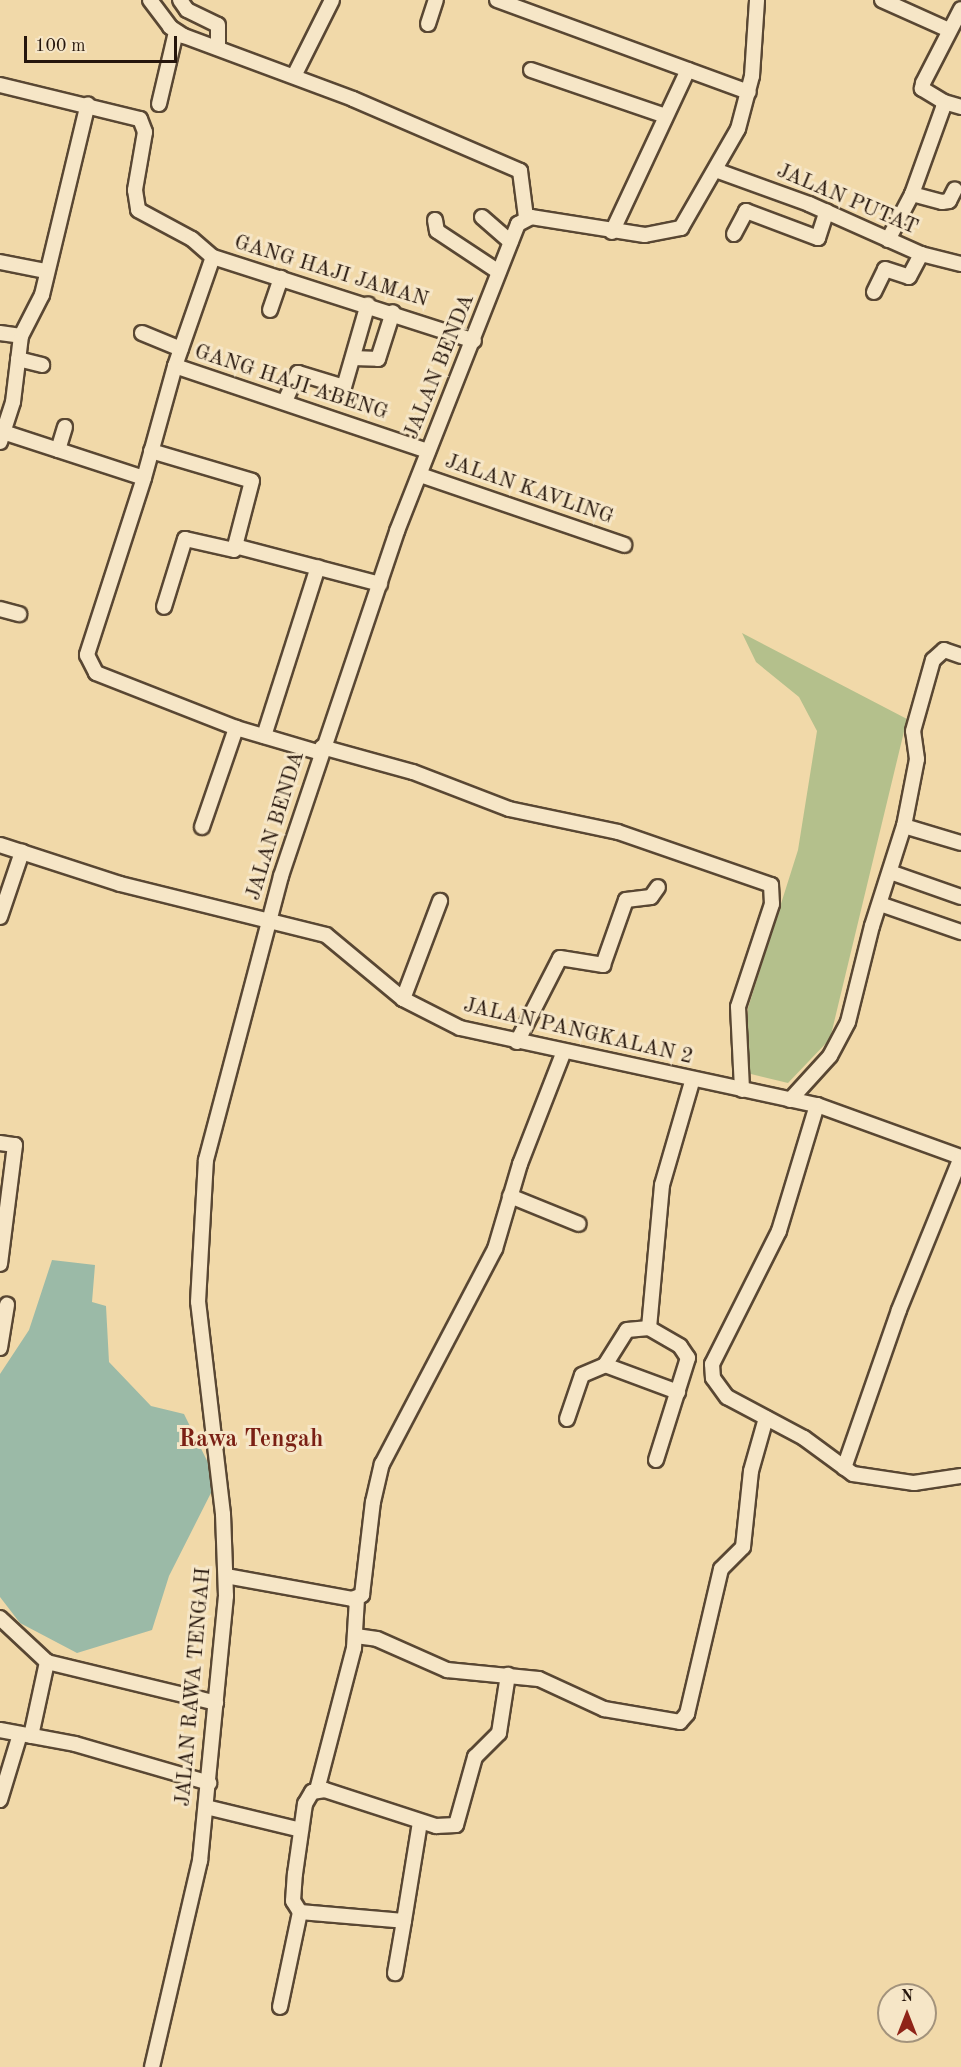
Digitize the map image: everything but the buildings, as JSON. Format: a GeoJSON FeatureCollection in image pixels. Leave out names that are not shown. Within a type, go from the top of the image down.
{"type":"FeatureCollection","features":[{"type":"Feature","properties":{"kind":"street"},"geometry":{"type":"LineString","coordinates":[[150,0],[176,32],[294,76],[520,171],[526,218],[612,232],[665,234],[681,228],[718,171],[749,92],[757,0]]}},
{"type":"Feature","properties":{"kind":"street"},"geometry":{"type":"LineString","coordinates":[[180,0],[187,10],[218,26],[218,48]]}},
{"type":"Feature","properties":{"kind":"street"},"geometry":{"type":"LineString","coordinates":[[294,76],[332,0]]}},
{"type":"Feature","properties":{"kind":"street"},"geometry":{"type":"LineString","coordinates":[[428,24],[436,0]]}},
{"type":"Feature","properties":{"kind":"street"},"geometry":{"type":"LineString","coordinates":[[497,0],[749,92]]}},
{"type":"Feature","properties":{"kind":"street"},"geometry":{"type":"LineString","coordinates":[[882,0],[949,30]]}},
{"type":"Feature","properties":{"kind":"street"},"geometry":{"type":"LineString","coordinates":[[961,9],[922,89],[944,102],[961,107]]}},
{"type":"Feature","properties":{"kind":"street"},"geometry":{"type":"LineString","coordinates":[[159,104],[176,32]]}},
{"type":"Feature","properties":{"kind":"street"},"geometry":{"type":"LineString","coordinates":[[531,70],[665,116]]}},
{"type":"Feature","properties":{"kind":"street"},"geometry":{"type":"LineString","coordinates":[[612,232],[688,70]]}},
{"type":"Feature","properties":{"kind":"street","name":"GANG HAJI JAMAN"},"geometry":{"type":"LineString","coordinates":[[0,85],[88,104],[144,124],[135,190],[138,210],[147,219],[192,239],[213,257],[368,303],[474,341]]}},
{"type":"Feature","properties":{"kind":"street"},"geometry":{"type":"LineString","coordinates":[[888,240],[912,194],[944,102]]}},
{"type":"Feature","properties":{"kind":"street"},"geometry":{"type":"LineString","coordinates":[[88,104],[42,295],[21,336],[1,435],[58,450],[144,478]]}},
{"type":"Feature","properties":{"kind":"street","name":"JALAN PUTAT"},"geometry":{"type":"LineString","coordinates":[[718,171],[827,211],[921,254],[961,264]]}},
{"type":"Feature","properties":{"kind":"street"},"geometry":{"type":"LineString","coordinates":[[912,194],[942,202],[949,201],[955,189]]}},
{"type":"Feature","properties":{"kind":"street"},"geometry":{"type":"LineString","coordinates":[[734,234],[746,211],[818,238],[827,211]]}},
{"type":"Feature","properties":{"kind":"street"},"geometry":{"type":"LineString","coordinates":[[482,217],[511,242]]}},
{"type":"Feature","properties":{"kind":"street","name":"JALAN BENDA"},"geometry":{"type":"LineString","coordinates":[[269,918],[322,750],[428,451],[474,341],[511,242],[526,218]]}},
{"type":"Feature","properties":{"kind":"street"},"geometry":{"type":"LineString","coordinates":[[435,220],[437,231],[499,272]]}},
{"type":"Feature","properties":{"kind":"street"},"geometry":{"type":"LineString","coordinates":[[874,292],[885,269],[909,276],[921,254]]}},
{"type":"Feature","properties":{"kind":"street"},"geometry":{"type":"LineString","coordinates":[[213,257],[175,366],[144,478],[87,655],[89,665],[96,673],[236,728],[413,772],[509,809],[618,832],[771,885],[772,903],[738,1007],[742,1090]]}},
{"type":"Feature","properties":{"kind":"street"},"geometry":{"type":"LineString","coordinates":[[0,262],[46,272]]}},
{"type":"Feature","properties":{"kind":"street"},"geometry":{"type":"LineString","coordinates":[[270,310],[281,278]]}},
{"type":"Feature","properties":{"kind":"street"},"geometry":{"type":"LineString","coordinates":[[285,401],[297,373],[344,387],[368,303]]}},
{"type":"Feature","properties":{"kind":"street"},"geometry":{"type":"LineString","coordinates":[[352,358],[371,362],[378,359],[393,312]]}},
{"type":"Feature","properties":{"kind":"street"},"geometry":{"type":"LineString","coordinates":[[0,333],[21,336]]}},
{"type":"Feature","properties":{"kind":"street"},"geometry":{"type":"LineString","coordinates":[[142,333],[181,349]]}},
{"type":"Feature","properties":{"kind":"street"},"geometry":{"type":"LineString","coordinates":[[18,359],[42,365]]}},
{"type":"Feature","properties":{"kind":"street","name":"GANG HAJI ABENG"},"geometry":{"type":"LineString","coordinates":[[175,366],[285,401],[428,451]]}},
{"type":"Feature","properties":{"kind":"street"},"geometry":{"type":"LineString","coordinates":[[58,450],[64,427]]}},
{"type":"Feature","properties":{"kind":"street"},"geometry":{"type":"LineString","coordinates":[[151,451],[251,480],[232,551],[185,539],[164,607]]}},
{"type":"Feature","properties":{"kind":"street","name":"JALAN KAVLING"},"geometry":{"type":"LineString","coordinates":[[420,475],[624,545]]}},
{"type":"Feature","properties":{"kind":"street"},"geometry":{"type":"LineString","coordinates":[[235,546],[380,584]]}},
{"type":"Feature","properties":{"kind":"street"},"geometry":{"type":"LineString","coordinates":[[264,736],[318,567]]}},
{"type":"Feature","properties":{"kind":"street"},"geometry":{"type":"LineString","coordinates":[[0,609],[19,614]]}},
{"type":"Feature","properties":{"kind":"street"},"geometry":{"type":"LineString","coordinates":[[790,1100],[830,1056],[848,1022],[904,826],[917,759],[913,731],[933,660],[944,650],[961,656]]}},
{"type":"Feature","properties":{"kind":"street"},"geometry":{"type":"LineString","coordinates":[[202,827],[236,728]]}},
{"type":"Feature","properties":{"kind":"street"},"geometry":{"type":"LineString","coordinates":[[904,826],[961,843]]}},
{"type":"Feature","properties":{"kind":"street","name":"JALAN PANGKALAN 2"},"geometry":{"type":"LineString","coordinates":[[0,845],[172,898],[269,918],[326,935],[403,999],[460,1028],[692,1082],[817,1105],[961,1157]]}},
{"type":"Feature","properties":{"kind":"street"},"geometry":{"type":"LineString","coordinates":[[0,917],[22,852]]}},
{"type":"Feature","properties":{"kind":"street"},"geometry":{"type":"LineString","coordinates":[[890,872],[961,897]]}},
{"type":"Feature","properties":{"kind":"street"},"geometry":{"type":"LineString","coordinates":[[517,1042],[560,958],[603,965],[626,900],[651,897],[658,887]]}},
{"type":"Feature","properties":{"kind":"street"},"geometry":{"type":"LineString","coordinates":[[403,999],[440,902]]}},
{"type":"Feature","properties":{"kind":"street"},"geometry":{"type":"LineString","coordinates":[[880,904],[961,932]]}},
{"type":"Feature","properties":{"kind":"street","name":"JALAN RAWA TENGAH"},"geometry":{"type":"LineString","coordinates":[[153,2067],[200,1861],[209,1783],[226,1576],[198,1302],[206,1160],[269,918]]}},
{"type":"Feature","properties":{"kind":"street"},"geometry":{"type":"LineString","coordinates":[[280,2007],[300,1912],[293,1899],[307,1797],[317,1790],[356,1636],[357,1599],[364,1590],[373,1502],[382,1464],[495,1249],[510,1196],[564,1051]]}},
{"type":"Feature","properties":{"kind":"street"},"geometry":{"type":"LineString","coordinates":[[649,1328],[662,1185],[692,1082]]}},
{"type":"Feature","properties":{"kind":"street"},"geometry":{"type":"LineString","coordinates":[[817,1105],[779,1231],[712,1364],[714,1378],[727,1397],[804,1438],[844,1468],[861,1477],[903,1482],[961,1476]]}},
{"type":"Feature","properties":{"kind":"street"},"geometry":{"type":"LineString","coordinates":[[0,1143],[15,1145],[0,1264]]}},
{"type":"Feature","properties":{"kind":"street"},"geometry":{"type":"LineString","coordinates":[[844,1468],[898,1310],[961,1157]]}},
{"type":"Feature","properties":{"kind":"street"},"geometry":{"type":"LineString","coordinates":[[510,1196],[579,1224]]}},
{"type":"Feature","properties":{"kind":"street"},"geometry":{"type":"LineString","coordinates":[[0,1348],[7,1305]]}},
{"type":"Feature","properties":{"kind":"street"},"geometry":{"type":"LineString","coordinates":[[567,1419],[582,1375],[605,1365],[627,1330],[649,1328],[686,1352],[678,1392],[656,1460]]}},
{"type":"Feature","properties":{"kind":"street"},"geometry":{"type":"LineString","coordinates":[[605,1365],[678,1392]]}},
{"type":"Feature","properties":{"kind":"street"},"geometry":{"type":"LineString","coordinates":[[356,1636],[376,1639],[447,1670],[539,1679],[624,1714],[671,1724],[684,1719],[721,1569],[743,1547],[751,1471],[766,1418]]}},
{"type":"Feature","properties":{"kind":"street"},"geometry":{"type":"LineString","coordinates":[[226,1576],[357,1599]]}},
{"type":"Feature","properties":{"kind":"street"},"geometry":{"type":"LineString","coordinates":[[0,1617],[47,1662],[216,1703]]}},
{"type":"Feature","properties":{"kind":"street"},"geometry":{"type":"LineString","coordinates":[[0,1800],[25,1735],[47,1662]]}},
{"type":"Feature","properties":{"kind":"street"},"geometry":{"type":"LineString","coordinates":[[317,1790],[420,1822],[447,1828],[456,1825],[468,1770],[483,1746],[499,1733],[507,1675]]}},
{"type":"Feature","properties":{"kind":"street"},"geometry":{"type":"LineString","coordinates":[[0,1730],[209,1783]]}},
{"type":"Feature","properties":{"kind":"street"},"geometry":{"type":"LineString","coordinates":[[206,1808],[301,1830]]}},
{"type":"Feature","properties":{"kind":"street"},"geometry":{"type":"LineString","coordinates":[[395,1973],[420,1822]]}},
{"type":"Feature","properties":{"kind":"street"},"geometry":{"type":"LineString","coordinates":[[300,1912],[404,1922]]}},
{"type":"Feature","properties":{"kind":"green space"},"geometry":{"type":"Polygon","coordinates":[[[742,633],[907,719],[830,1039],[788,1083],[747,1073],[748,1008],[798,850],[817,731],[799,697],[756,662],[742,633]]]}},
{"type":"Feature","properties":{"kind":"shaded area"},"geometry":{"type":"Polygon","coordinates":[[[52,1260],[95,1265],[92,1302],[106,1306],[109,1362],[151,1406],[184,1414],[217,1481],[169,1576],[152,1630],[77,1653],[20,1623],[0,1597],[0,1374],[29,1330],[52,1260]]]}},
{"type":"Feature","properties":{"kind":"district","name":"Rawa Tengah"},"geometry":{"type":"Point","coordinates":[251,1441]}}]}
